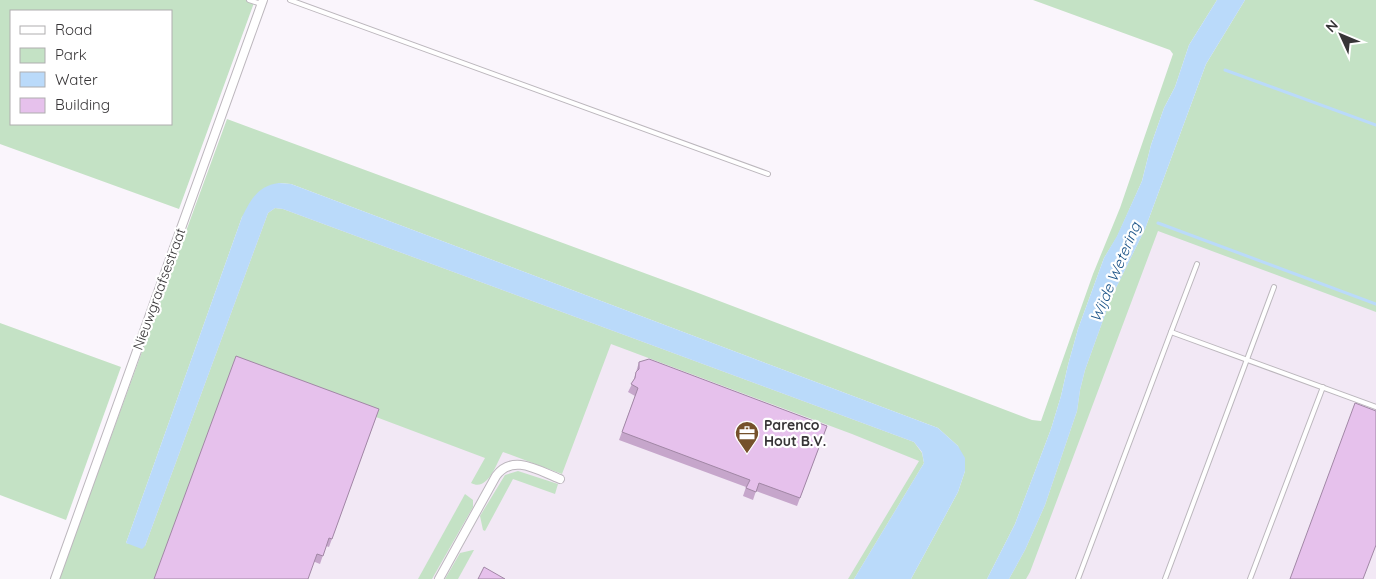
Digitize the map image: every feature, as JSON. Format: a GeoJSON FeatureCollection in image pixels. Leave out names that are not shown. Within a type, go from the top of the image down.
{"type":"FeatureCollection","features":[{"type":"Feature","properties":{"kind":"street","name":"Nieuwgraafsestraat"},"geometry":{"type":"LineString","coordinates":[[55,579],[262,2]]}},
{"type":"Feature","properties":{"kind":"street"},"geometry":{"type":"LineString","coordinates":[[439,579],[496,476],[504,467],[509,464],[520,464],[560,479]]}},
{"type":"Feature","properties":{"kind":"lane"},"geometry":{"type":"LineString","coordinates":[[249,0],[262,2]]}},
{"type":"Feature","properties":{"kind":"lane"},"geometry":{"type":"LineString","coordinates":[[290,0],[768,174]]}},
{"type":"Feature","properties":{"kind":"lane"},"geometry":{"type":"LineString","coordinates":[[1078,579],[1197,264]]}},
{"type":"Feature","properties":{"kind":"lane"},"geometry":{"type":"LineString","coordinates":[[1165,579],[1274,287]]}},
{"type":"Feature","properties":{"kind":"lane"},"geometry":{"type":"LineString","coordinates":[[1171,332],[1376,407]]}},
{"type":"Feature","properties":{"kind":"lane"},"geometry":{"type":"LineString","coordinates":[[1250,579],[1323,388]]}},
{"type":"Feature","properties":{"kind":"shaded area"},"geometry":{"type":"Polygon","coordinates":[[[266,194],[931,435],[887,579],[130,579],[266,194]]]}},
{"type":"Feature","properties":{"kind":"shaded area"},"geometry":{"type":"Polygon","coordinates":[[[1138,216],[1376,302],[1376,579],[1000,579],[1138,216]]]}},
{"type":"Feature","properties":{"kind":"green space"},"geometry":{"type":"Polygon","coordinates":[[[0,0],[255,0],[179,209],[0,144],[0,0]]]}},
{"type":"Feature","properties":{"kind":"green space"},"geometry":{"type":"Polygon","coordinates":[[[1033,0],[1217,0],[1189,45],[1175,87],[1164,108],[1151,145],[1142,181],[1117,237],[1104,258],[1078,329],[1051,429],[1015,524],[987,579],[911,579],[958,492],[965,471],[958,446],[938,428],[291,184],[279,183],[242,217],[126,543],[145,546],[268,213],[275,208],[283,209],[914,442],[922,453],[924,463],[854,579],[848,579],[919,461],[611,344],[562,474],[503,452],[491,475],[482,484],[477,485],[471,483],[485,458],[376,417],[154,579],[59,579],[227,119],[693,291],[1032,420],[1041,421],[1093,274],[1120,208],[1173,54],[1170,50],[1033,0]]]}},
{"type":"Feature","properties":{"kind":"green space"},"geometry":{"type":"Polygon","coordinates":[[[1245,0],[1376,0],[1376,312],[1158,231],[1030,572],[1026,579],[1009,579],[1025,550],[1045,505],[1077,411],[1085,370],[1111,298],[1145,229],[1206,64],[1245,0]]]}},
{"type":"Feature","properties":{"kind":"green space"},"geometry":{"type":"Polygon","coordinates":[[[0,323],[121,367],[66,520],[0,495],[0,323]]]}},
{"type":"Feature","properties":{"kind":"green space"},"geometry":{"type":"Polygon","coordinates":[[[518,471],[558,484],[555,494],[513,479],[485,531],[483,530],[480,516],[505,475],[518,471]]]}},
{"type":"Feature","properties":{"kind":"green space"},"geometry":{"type":"Polygon","coordinates":[[[465,494],[473,500],[473,507],[432,579],[418,579],[465,494]]]}},
{"type":"Feature","properties":{"kind":"green space"},"geometry":{"type":"Polygon","coordinates":[[[474,550],[458,579],[445,579],[460,553],[474,550]]]}},
{"type":"Feature","properties":{"kind":"water","name":"Wijde Wetering"},"geometry":{"type":"Polygon","coordinates":[[[1217,0],[1245,0],[1206,64],[1145,229],[1111,298],[1085,370],[1077,411],[1045,505],[1025,550],[1009,579],[987,579],[1015,524],[1051,429],[1078,329],[1104,258],[1117,236],[1142,181],[1151,145],[1164,108],[1175,87],[1189,45],[1217,0]]]}},
{"type":"Feature","properties":{"kind":"water"},"geometry":{"type":"Polygon","coordinates":[[[279,183],[291,184],[938,428],[958,446],[965,458],[965,471],[958,492],[911,579],[854,579],[924,463],[922,452],[914,442],[283,209],[275,208],[268,213],[145,546],[142,549],[126,543],[242,217],[260,191],[265,187],[279,183]]]}},
{"type":"Feature","properties":{"kind":"building"},"geometry":{"type":"Polygon","coordinates":[[[236,356],[379,409],[332,539],[329,538],[323,556],[317,554],[308,579],[154,579],[236,356]]]}},
{"type":"Feature","properties":{"kind":"building"},"geometry":{"type":"Polygon","coordinates":[[[649,359],[827,426],[800,498],[759,483],[756,492],[746,488],[750,480],[622,432],[638,388],[631,384],[639,369],[639,362],[649,359]]]}},
{"type":"Feature","properties":{"kind":"building"},"geometry":{"type":"Polygon","coordinates":[[[1355,403],[1376,411],[1376,545],[1363,579],[1290,579],[1355,403]]]}},
{"type":"Feature","properties":{"kind":"building"},"geometry":{"type":"Polygon","coordinates":[[[484,567],[505,579],[478,579],[484,567]]]}},
{"type":"Feature","properties":{"kind":"waterway"},"geometry":{"type":"LineString","coordinates":[[1225,70],[1376,125]]}},
{"type":"Feature","properties":{"kind":"waterway"},"geometry":{"type":"LineString","coordinates":[[1158,223],[1376,304]]}},
{"type":"Feature","properties":{"kind":"place","name":"Parenco Hout B.V."},"geometry":{"type":"Point","coordinates":[747,454]}}]}
